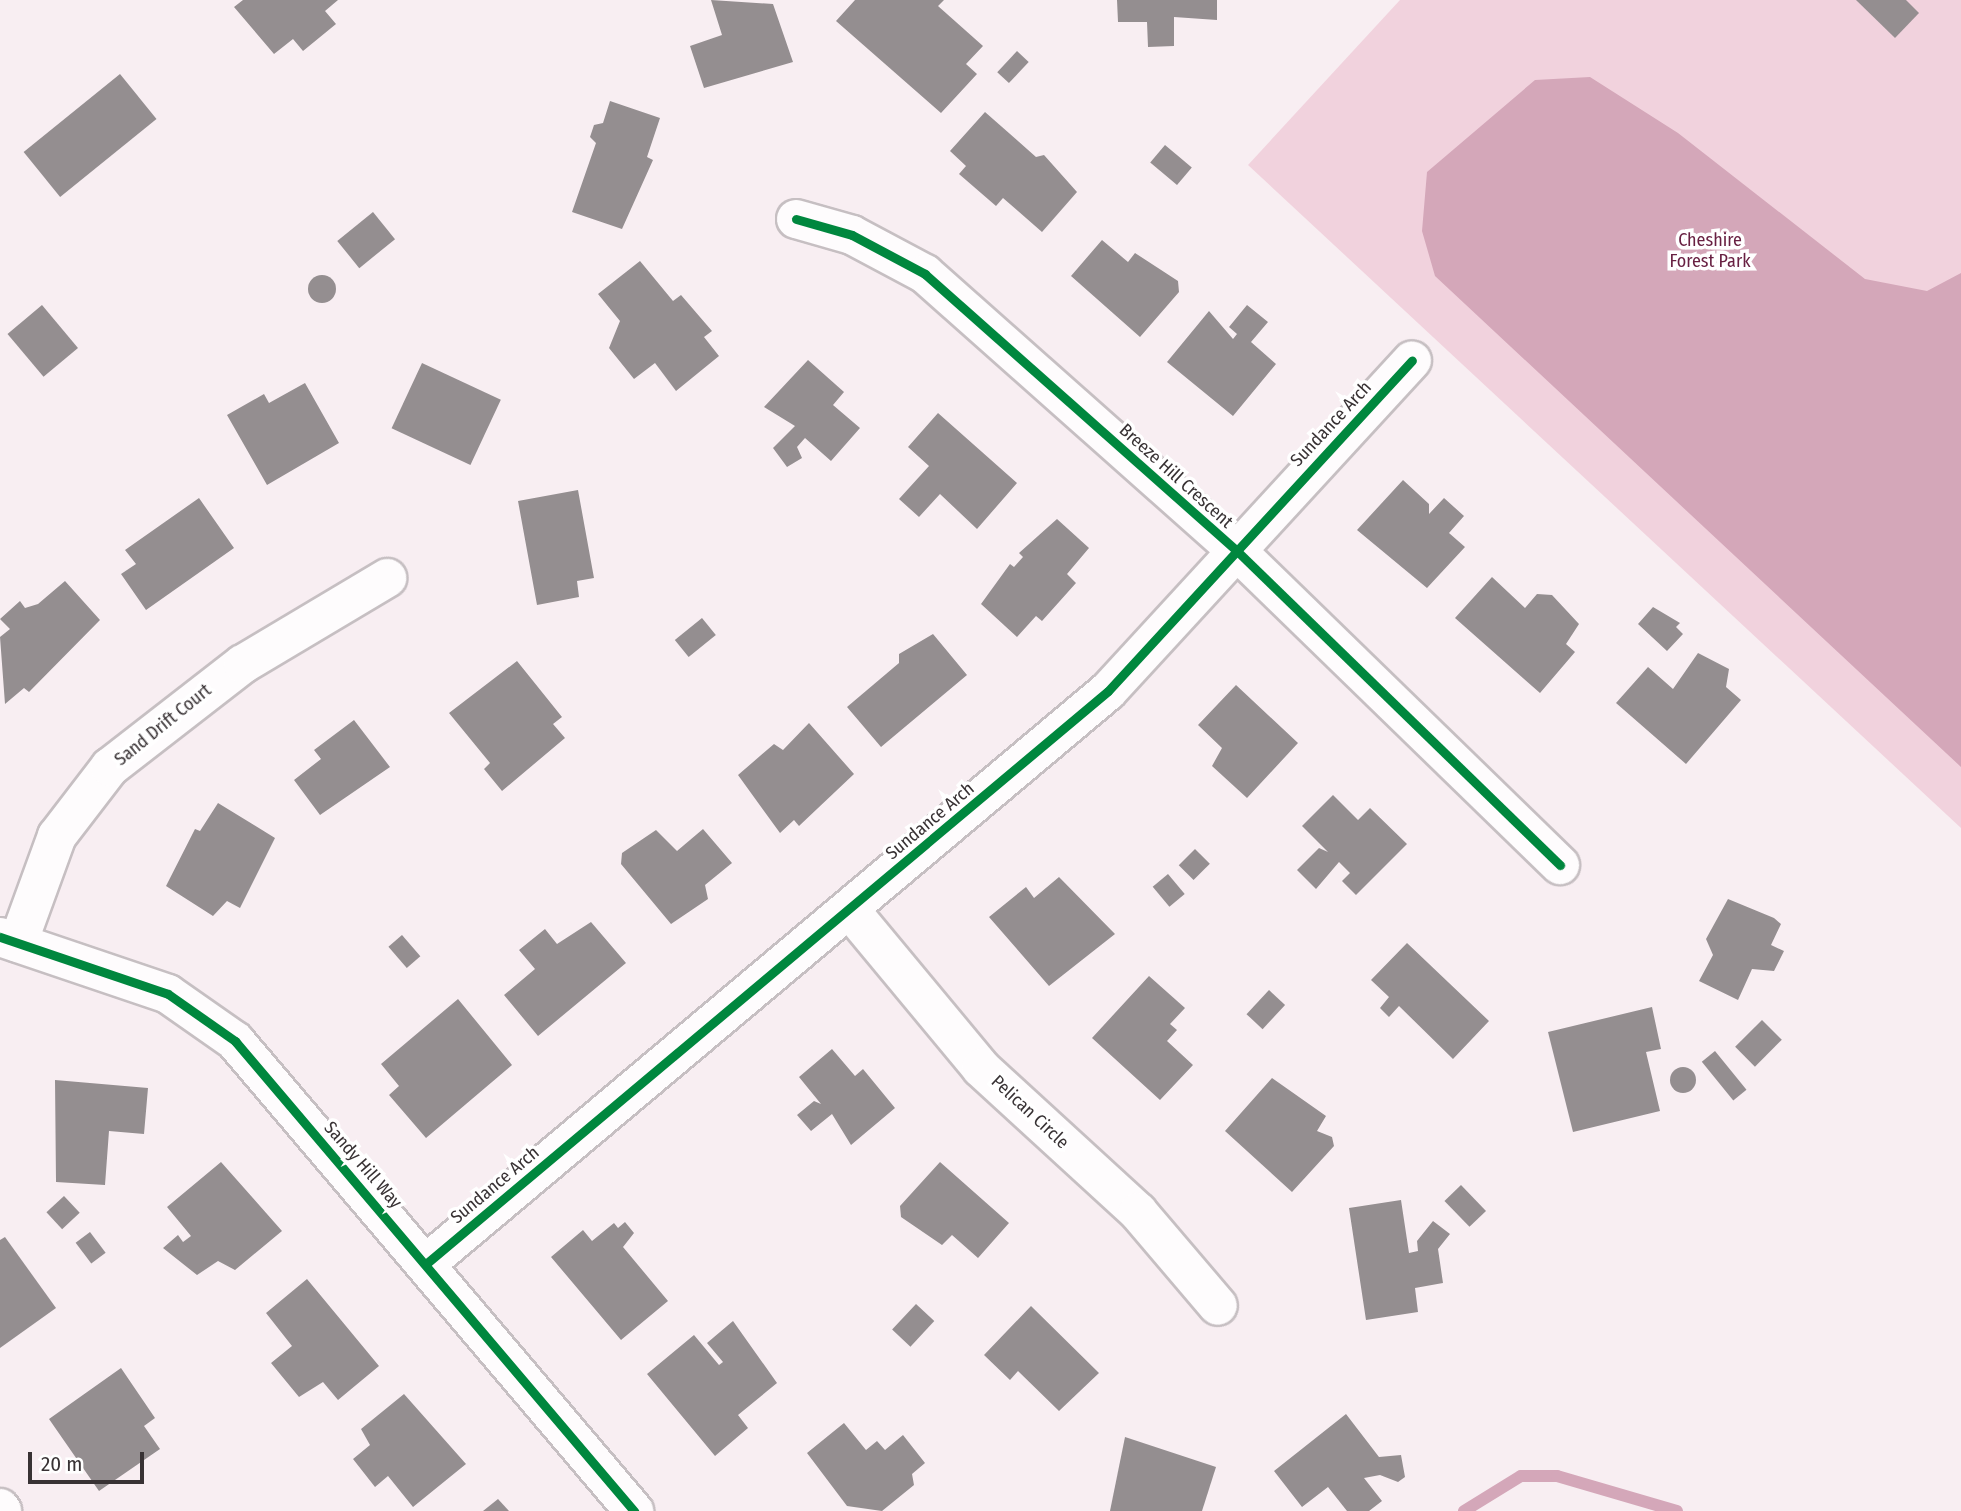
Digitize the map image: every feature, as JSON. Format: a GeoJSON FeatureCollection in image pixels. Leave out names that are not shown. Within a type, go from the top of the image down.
{"type":"FeatureCollection","features":[{"type":"Feature","properties":{"kind":"street","name":"Breeze Hill Crescent"},"geometry":{"type":"LineString","coordinates":[[796,219],[852,235],[925,274],[1236,550],[1560,865]]}},
{"type":"Feature","properties":{"kind":"street","name":"Sundance Arch"},"geometry":{"type":"LineString","coordinates":[[427,1263],[1108,691],[1412,360]]}},
{"type":"Feature","properties":{"kind":"street","name":"Sand Drift Court"},"geometry":{"type":"LineString","coordinates":[[9,940],[57,836],[110,767],[243,664],[387,578]]}},
{"type":"Feature","properties":{"kind":"street","name":"Pelican Circle"},"geometry":{"type":"LineString","coordinates":[[850,910],[981,1068],[1138,1212],[1218,1306]]}},
{"type":"Feature","properties":{"kind":"street","name":"Sandy Hill Way"},"geometry":{"type":"LineString","coordinates":[[9,940],[134,979],[203,1015],[235,1041],[427,1263],[634,1511]]}},
{"type":"Feature","properties":{"kind":"green space","name":"Cheshire Forest Park"},"geometry":{"type":"Polygon","coordinates":[[[1400,0],[1961,0],[1961,828],[1248,165],[1400,0]]]}},
{"type":"Feature","properties":{"kind":"shaded area"},"geometry":{"type":"Polygon","coordinates":[[[1590,77],[1678,133],[1865,279],[1927,291],[1961,273],[1961,767],[1435,276],[1422,231],[1427,172],[1535,80],[1590,77]]]}},
{"type":"Feature","properties":{"kind":"building"},"geometry":{"type":"Polygon","coordinates":[[[243,0],[338,0],[325,11],[336,24],[303,51],[293,39],[274,54],[234,7],[243,0]]]}},
{"type":"Feature","properties":{"kind":"building"},"geometry":{"type":"Polygon","coordinates":[[[711,0],[773,4],[793,62],[704,88],[690,46],[722,35],[711,0]]]}},
{"type":"Feature","properties":{"kind":"building"},"geometry":{"type":"Polygon","coordinates":[[[855,0],[944,0],[938,6],[983,46],[966,64],[977,74],[941,113],[836,21],[855,0]]]}},
{"type":"Feature","properties":{"kind":"building"},"geometry":{"type":"Polygon","coordinates":[[[1117,0],[1217,0],[1217,20],[1174,17],[1174,46],[1148,47],[1147,22],[1118,22],[1117,0]]]}},
{"type":"Feature","properties":{"kind":"building"},"geometry":{"type":"Polygon","coordinates":[[[1856,0],[1906,0],[1919,13],[1895,38],[1856,0]]]}},
{"type":"Feature","properties":{"kind":"building"},"geometry":{"type":"Polygon","coordinates":[[[1017,51],[1029,62],[1009,83],[997,72],[1017,51]]]}},
{"type":"Feature","properties":{"kind":"building"},"geometry":{"type":"Polygon","coordinates":[[[120,74],[157,119],[60,197],[24,152],[120,74]]]}},
{"type":"Feature","properties":{"kind":"building"},"geometry":{"type":"Polygon","coordinates":[[[610,101],[660,118],[647,157],[653,160],[622,229],[572,212],[596,143],[590,137],[594,125],[603,123],[610,101]]]}},
{"type":"Feature","properties":{"kind":"building"},"geometry":{"type":"Polygon","coordinates":[[[985,112],[1036,157],[1044,155],[1077,192],[1042,232],[1003,198],[996,206],[959,174],[966,166],[950,151],[985,112]]]}},
{"type":"Feature","properties":{"kind":"building"},"geometry":{"type":"Polygon","coordinates":[[[1165,145],[1192,167],[1177,185],[1150,163],[1165,145]]]}},
{"type":"Feature","properties":{"kind":"building"},"geometry":{"type":"Polygon","coordinates":[[[373,212],[395,239],[359,268],[337,241],[373,212]]]}},
{"type":"Feature","properties":{"kind":"building"},"geometry":{"type":"Polygon","coordinates":[[[1102,240],[1128,262],[1135,253],[1178,281],[1179,292],[1140,337],[1071,276],[1102,240]]]}},
{"type":"Feature","properties":{"kind":"building"},"geometry":{"type":"Polygon","coordinates":[[[640,261],[673,301],[681,295],[712,331],[704,337],[719,356],[676,391],[655,363],[634,379],[609,348],[620,321],[598,294],[640,261]]]}},
{"type":"Feature","properties":{"kind":"building"},"geometry":{"type":"Polygon","coordinates":[[[322,275],[332,279],[336,289],[332,299],[322,303],[312,299],[308,289],[312,279],[322,275]]]}},
{"type":"Feature","properties":{"kind":"building"},"geometry":{"type":"Polygon","coordinates":[[[42,305],[78,348],[44,377],[8,334],[42,305]]]}},
{"type":"Feature","properties":{"kind":"building"},"geometry":{"type":"Polygon","coordinates":[[[1247,305],[1268,322],[1251,342],[1276,364],[1233,416],[1167,362],[1209,311],[1233,339],[1237,334],[1229,327],[1247,305]]]}},
{"type":"Feature","properties":{"kind":"building"},"geometry":{"type":"Polygon","coordinates":[[[808,360],[844,392],[833,405],[860,428],[831,461],[805,438],[797,447],[802,458],[787,467],[773,448],[795,426],[764,407],[808,360]]]}},
{"type":"Feature","properties":{"kind":"building"},"geometry":{"type":"Polygon","coordinates":[[[422,363],[501,400],[470,465],[392,428],[422,363]]]}},
{"type":"Feature","properties":{"kind":"building"},"geometry":{"type":"Polygon","coordinates":[[[305,383],[339,443],[267,485],[227,415],[264,394],[269,403],[305,383]]]}},
{"type":"Feature","properties":{"kind":"building"},"geometry":{"type":"Polygon","coordinates":[[[938,413],[1017,483],[977,529],[940,494],[919,517],[899,499],[929,466],[908,447],[938,413]]]}},
{"type":"Feature","properties":{"kind":"building"},"geometry":{"type":"Polygon","coordinates":[[[1403,480],[1429,504],[1429,514],[1444,498],[1464,516],[1449,533],[1465,547],[1427,588],[1357,530],[1403,480]]]}},
{"type":"Feature","properties":{"kind":"building"},"geometry":{"type":"Polygon","coordinates":[[[578,490],[594,578],[577,581],[579,597],[537,605],[518,501],[578,490]]]}},
{"type":"Feature","properties":{"kind":"building"},"geometry":{"type":"Polygon","coordinates":[[[199,498],[234,548],[146,610],[121,574],[136,564],[125,550],[199,498]]]}},
{"type":"Feature","properties":{"kind":"building"},"geometry":{"type":"Polygon","coordinates":[[[1057,519],[1089,548],[1067,574],[1076,583],[1042,621],[1036,616],[1017,637],[981,604],[1010,564],[1014,567],[1023,557],[1019,553],[1057,519]]]}},
{"type":"Feature","properties":{"kind":"building"},"geometry":{"type":"Polygon","coordinates":[[[1492,577],[1525,608],[1537,594],[1552,595],[1579,624],[1566,644],[1575,652],[1540,693],[1455,618],[1492,577]]]}},
{"type":"Feature","properties":{"kind":"building"},"geometry":{"type":"Polygon","coordinates":[[[65,581],[100,620],[29,692],[24,688],[5,704],[0,637],[10,629],[0,619],[20,601],[25,608],[38,604],[65,581]]]}},
{"type":"Feature","properties":{"kind":"building"},"geometry":{"type":"Polygon","coordinates":[[[1653,607],[1680,623],[1676,627],[1683,634],[1667,651],[1638,624],[1653,607]]]}},
{"type":"Feature","properties":{"kind":"building"},"geometry":{"type":"Polygon","coordinates":[[[702,618],[716,635],[689,657],[675,640],[702,618]]]}},
{"type":"Feature","properties":{"kind":"building"},"geometry":{"type":"Polygon","coordinates":[[[933,634],[967,675],[881,747],[847,707],[899,663],[899,654],[933,634]]]}},
{"type":"Feature","properties":{"kind":"building"},"geometry":{"type":"Polygon","coordinates":[[[1698,653],[1729,669],[1726,687],[1741,700],[1686,764],[1616,703],[1648,667],[1673,689],[1698,653]]]}},
{"type":"Feature","properties":{"kind":"building"},"geometry":{"type":"Polygon","coordinates":[[[517,661],[562,717],[553,724],[565,738],[502,791],[484,769],[490,763],[449,713],[517,661]]]}},
{"type":"Feature","properties":{"kind":"building"},"geometry":{"type":"Polygon","coordinates":[[[1236,685],[1298,743],[1247,798],[1212,766],[1222,748],[1198,725],[1236,685]]]}},
{"type":"Feature","properties":{"kind":"building"},"geometry":{"type":"Polygon","coordinates":[[[354,720],[390,767],[320,815],[294,780],[321,759],[314,750],[354,720]]]}},
{"type":"Feature","properties":{"kind":"building"},"geometry":{"type":"Polygon","coordinates":[[[809,723],[854,774],[799,826],[794,820],[780,833],[738,775],[774,744],[783,750],[809,723]]]}},
{"type":"Feature","properties":{"kind":"building"},"geometry":{"type":"Polygon","coordinates":[[[1333,795],[1358,820],[1370,808],[1407,844],[1356,895],[1342,881],[1350,873],[1339,862],[1316,889],[1297,870],[1319,848],[1328,852],[1302,826],[1333,795]]]}},
{"type":"Feature","properties":{"kind":"building"},"geometry":{"type":"Polygon","coordinates":[[[218,803],[275,838],[240,908],[227,901],[213,916],[166,886],[195,829],[200,831],[218,803]]]}},
{"type":"Feature","properties":{"kind":"building"},"geometry":{"type":"Polygon","coordinates":[[[703,829],[732,863],[705,885],[708,899],[671,924],[621,864],[622,853],[656,830],[677,851],[703,829]]]}},
{"type":"Feature","properties":{"kind":"building"},"geometry":{"type":"Polygon","coordinates":[[[1195,849],[1210,864],[1194,880],[1179,865],[1195,849]]]}},
{"type":"Feature","properties":{"kind":"building"},"geometry":{"type":"Polygon","coordinates":[[[1168,874],[1185,894],[1169,907],[1153,887],[1168,874]]]}},
{"type":"Feature","properties":{"kind":"building"},"geometry":{"type":"Polygon","coordinates":[[[1059,877],[1115,934],[1049,986],[989,917],[1026,887],[1034,898],[1059,877]]]}},
{"type":"Feature","properties":{"kind":"building"},"geometry":{"type":"Polygon","coordinates":[[[1728,899],[1774,918],[1781,924],[1771,945],[1784,951],[1774,971],[1752,969],[1738,1000],[1699,981],[1713,955],[1706,939],[1728,899]]]}},
{"type":"Feature","properties":{"kind":"building"},"geometry":{"type":"Polygon","coordinates":[[[591,922],[626,963],[538,1036],[504,995],[535,969],[519,950],[545,929],[557,944],[591,922]]]}},
{"type":"Feature","properties":{"kind":"building"},"geometry":{"type":"Polygon","coordinates":[[[402,935],[420,956],[407,968],[388,947],[402,935]]]}},
{"type":"Feature","properties":{"kind":"building"},"geometry":{"type":"Polygon","coordinates":[[[1407,943],[1489,1021],[1453,1059],[1399,1006],[1389,1017],[1380,1008],[1389,997],[1371,980],[1407,943]]]}},
{"type":"Feature","properties":{"kind":"building"},"geometry":{"type":"Polygon","coordinates":[[[1149,976],[1185,1008],[1170,1024],[1177,1030],[1167,1041],[1193,1065],[1160,1100],[1092,1038],[1149,976]]]}},
{"type":"Feature","properties":{"kind":"building"},"geometry":{"type":"Polygon","coordinates":[[[1269,990],[1285,1005],[1263,1029],[1246,1014],[1269,990]]]}},
{"type":"Feature","properties":{"kind":"building"},"geometry":{"type":"Polygon","coordinates":[[[458,999],[512,1065],[426,1138],[389,1095],[399,1086],[381,1064],[458,999]]]}},
{"type":"Feature","properties":{"kind":"building"},"geometry":{"type":"Polygon","coordinates":[[[1652,1007],[1661,1049],[1646,1052],[1660,1111],[1573,1132],[1548,1032],[1652,1007]]]}},
{"type":"Feature","properties":{"kind":"building"},"geometry":{"type":"Polygon","coordinates":[[[1762,1020],[1782,1040],[1755,1067],[1735,1047],[1762,1020]]]}},
{"type":"Feature","properties":{"kind":"building"},"geometry":{"type":"Polygon","coordinates":[[[832,1049],[855,1076],[863,1069],[895,1108],[851,1145],[832,1114],[811,1131],[797,1115],[814,1101],[821,1104],[799,1077],[832,1049]]]}},
{"type":"Feature","properties":{"kind":"building"},"geometry":{"type":"Polygon","coordinates":[[[1715,1051],[1746,1090],[1733,1101],[1702,1062],[1715,1051]]]}},
{"type":"Feature","properties":{"kind":"building"},"geometry":{"type":"Polygon","coordinates":[[[1683,1067],[1692,1071],[1696,1080],[1692,1089],[1683,1093],[1674,1089],[1670,1080],[1674,1071],[1683,1067]]]}},
{"type":"Feature","properties":{"kind":"building"},"geometry":{"type":"Polygon","coordinates":[[[1272,1078],[1326,1116],[1317,1131],[1332,1137],[1334,1146],[1292,1192],[1225,1131],[1272,1078]]]}},
{"type":"Feature","properties":{"kind":"building"},"geometry":{"type":"Polygon","coordinates":[[[55,1080],[148,1088],[144,1134],[109,1131],[105,1185],[56,1182],[55,1080]]]}},
{"type":"Feature","properties":{"kind":"building"},"geometry":{"type":"Polygon","coordinates":[[[221,1162],[282,1231],[235,1270],[218,1261],[197,1275],[163,1248],[178,1235],[183,1242],[191,1236],[167,1207],[221,1162]]]}},
{"type":"Feature","properties":{"kind":"building"},"geometry":{"type":"Polygon","coordinates":[[[940,1162],[1009,1223],[978,1258],[952,1235],[942,1245],[901,1217],[900,1206],[940,1162]]]}},
{"type":"Feature","properties":{"kind":"building"},"geometry":{"type":"Polygon","coordinates":[[[1461,1185],[1486,1211],[1469,1227],[1444,1201],[1461,1185]]]}},
{"type":"Feature","properties":{"kind":"building"},"geometry":{"type":"Polygon","coordinates":[[[64,1196],[80,1213],[62,1229],[46,1212],[64,1196]]]}},
{"type":"Feature","properties":{"kind":"building"},"geometry":{"type":"Polygon","coordinates":[[[1401,1200],[1409,1253],[1418,1251],[1417,1241],[1433,1221],[1450,1234],[1438,1249],[1443,1283],[1415,1288],[1418,1312],[1366,1320],[1349,1208],[1401,1200]]]}},
{"type":"Feature","properties":{"kind":"building"},"geometry":{"type":"Polygon","coordinates":[[[625,1222],[634,1233],[623,1247],[668,1301],[621,1340],[551,1257],[583,1230],[592,1241],[614,1223],[618,1228],[625,1222]]]}},
{"type":"Feature","properties":{"kind":"building"},"geometry":{"type":"Polygon","coordinates":[[[90,1232],[106,1253],[91,1264],[76,1243],[90,1232]]]}},
{"type":"Feature","properties":{"kind":"building"},"geometry":{"type":"Polygon","coordinates":[[[5,1237],[56,1308],[0,1348],[0,1240],[5,1237]]]}},
{"type":"Feature","properties":{"kind":"building"},"geometry":{"type":"Polygon","coordinates":[[[307,1279],[379,1366],[338,1400],[323,1382],[299,1397],[271,1363],[292,1346],[266,1313],[307,1279]]]}},
{"type":"Feature","properties":{"kind":"building"},"geometry":{"type":"Polygon","coordinates":[[[916,1304],[934,1321],[910,1347],[892,1330],[916,1304]]]}},
{"type":"Feature","properties":{"kind":"building"},"geometry":{"type":"Polygon","coordinates":[[[1031,1306],[1099,1373],[1059,1411],[1018,1371],[1010,1380],[984,1355],[1031,1306]]]}},
{"type":"Feature","properties":{"kind":"building"},"geometry":{"type":"Polygon","coordinates":[[[733,1321],[777,1383],[738,1415],[748,1428],[715,1456],[647,1374],[694,1335],[719,1365],[723,1362],[707,1343],[733,1321]]]}},
{"type":"Feature","properties":{"kind":"building"},"geometry":{"type":"Polygon","coordinates":[[[121,1368],[155,1418],[144,1426],[160,1449],[99,1491],[49,1419],[121,1368]]]}},
{"type":"Feature","properties":{"kind":"building"},"geometry":{"type":"Polygon","coordinates":[[[404,1394],[466,1464],[413,1507],[388,1476],[375,1487],[353,1459],[370,1445],[361,1429],[404,1394]]]}},
{"type":"Feature","properties":{"kind":"building"},"geometry":{"type":"Polygon","coordinates":[[[1346,1414],[1379,1457],[1401,1455],[1405,1477],[1398,1482],[1380,1475],[1364,1478],[1382,1501],[1369,1511],[1347,1511],[1328,1487],[1302,1507],[1274,1471],[1346,1414]]]}},
{"type":"Feature","properties":{"kind":"building"},"geometry":{"type":"Polygon","coordinates":[[[844,1423],[866,1450],[877,1441],[885,1450],[903,1435],[925,1463],[912,1474],[914,1485],[882,1511],[847,1506],[807,1453],[844,1423]]]}},
{"type":"Feature","properties":{"kind":"building"},"geometry":{"type":"Polygon","coordinates":[[[1125,1437],[1216,1467],[1202,1511],[1110,1511],[1125,1437]]]}},
{"type":"Feature","properties":{"kind":"building"},"geometry":{"type":"Polygon","coordinates":[[[498,1499],[509,1511],[483,1511],[498,1499]]]}},
{"type":"Feature","properties":{"kind":"waterway"},"geometry":{"type":"LineString","coordinates":[[1464,1511],[1521,1476],[1557,1476],[1677,1511]]}},
{"type":"Feature","properties":{"kind":"cycle path"},"geometry":{"type":"LineString","coordinates":[[796,219],[852,235],[925,274],[1236,550],[1560,865]]}},
{"type":"Feature","properties":{"kind":"cycle path"},"geometry":{"type":"LineString","coordinates":[[427,1263],[1108,691],[1412,360]]}},
{"type":"Feature","properties":{"kind":"cycle path"},"geometry":{"type":"LineString","coordinates":[[0,937],[168,994],[235,1041],[634,1511]]}}]}
